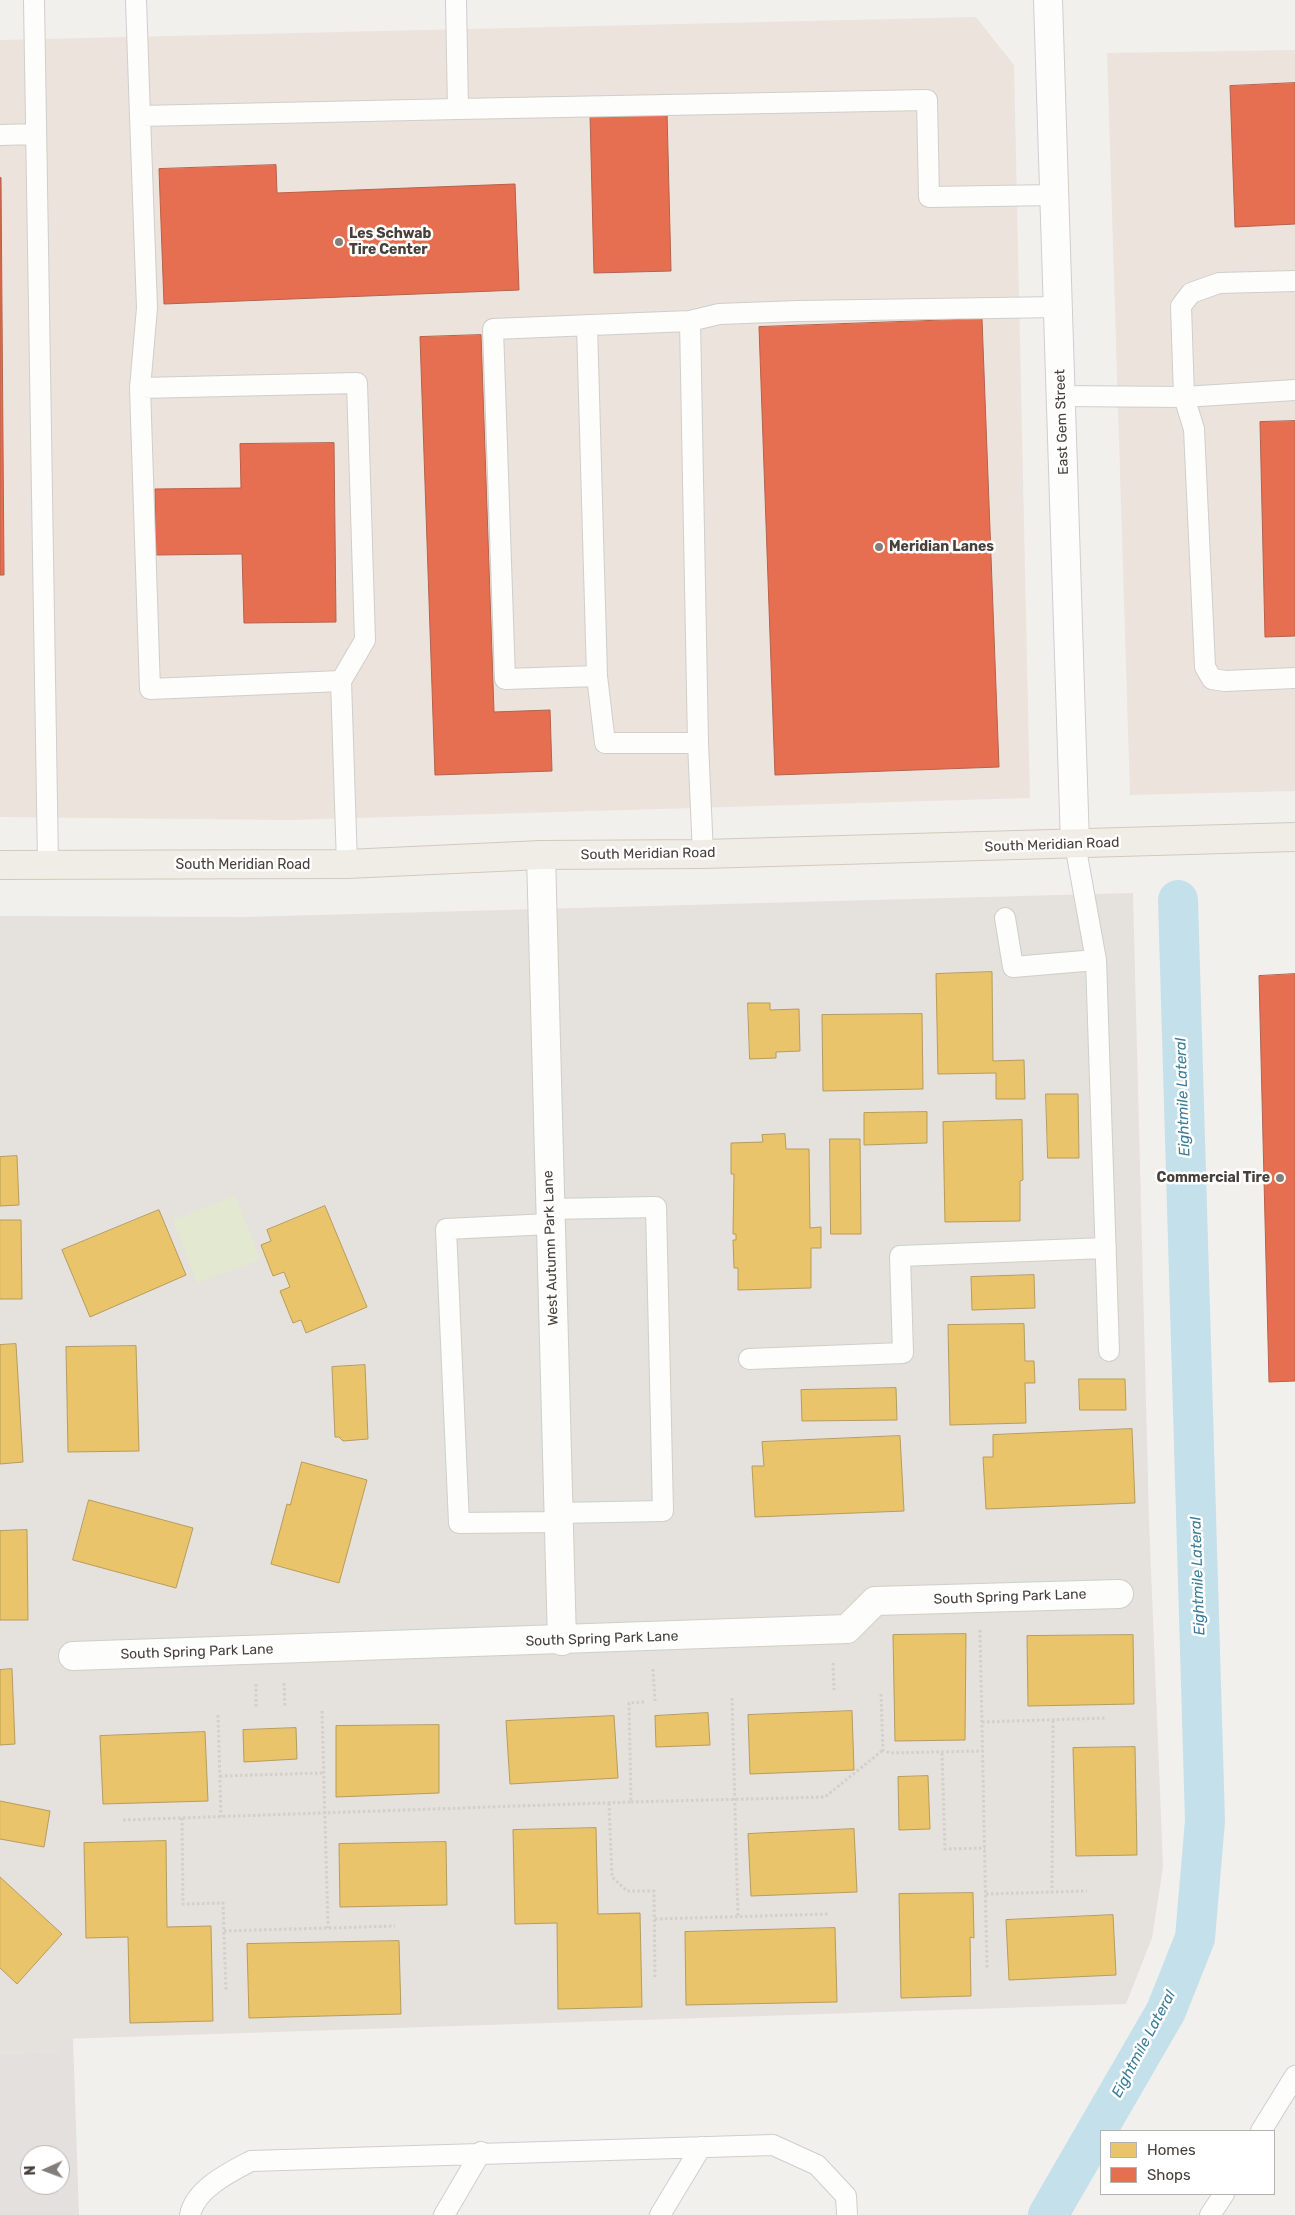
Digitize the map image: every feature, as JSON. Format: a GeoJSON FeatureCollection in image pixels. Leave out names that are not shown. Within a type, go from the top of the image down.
{"type":"FeatureCollection","features":[{"type":"Feature","properties":{"kind":"main road","name":"South Meridian Road"},"geometry":{"type":"LineString","coordinates":[[0,865],[347,864],[541,855],[703,854],[1295,837]]}},
{"type":"Feature","properties":{"kind":"street","name":"East Gem Street"},"geometry":{"type":"LineString","coordinates":[[1048,0],[1075,844]]}},
{"type":"Feature","properties":{"kind":"street","name":"West Autumn Park Lane"},"geometry":{"type":"LineString","coordinates":[[541,855],[562,1641]]}},
{"type":"Feature","properties":{"kind":"street","name":"South Spring Park Lane"},"geometry":{"type":"LineString","coordinates":[[73,1656],[562,1641],[847,1629],[875,1601],[1119,1594]]}},
{"type":"Feature","properties":{"kind":"lane"},"geometry":{"type":"LineString","coordinates":[[34,0],[48,864]]}},
{"type":"Feature","properties":{"kind":"lane"},"geometry":{"type":"LineString","coordinates":[[136,0],[147,308],[140,388],[150,688],[341,681]]}},
{"type":"Feature","properties":{"kind":"lane"},"geometry":{"type":"LineString","coordinates":[[456,0],[458,109]]}},
{"type":"Feature","properties":{"kind":"lane"},"geometry":{"type":"LineString","coordinates":[[140,116],[927,100],[929,197],[1055,195]]}},
{"type":"Feature","properties":{"kind":"lane"},"geometry":{"type":"LineString","coordinates":[[0,134],[35,134]]}},
{"type":"Feature","properties":{"kind":"lane"},"geometry":{"type":"LineString","coordinates":[[1295,281],[1219,283],[1191,293],[1181,306],[1184,397],[1194,429],[1205,667],[1212,678],[1225,681],[1295,678]]}},
{"type":"Feature","properties":{"kind":"lane"},"geometry":{"type":"LineString","coordinates":[[597,676],[505,679],[493,329],[690,321],[719,314],[1059,307]]}},
{"type":"Feature","properties":{"kind":"lane"},"geometry":{"type":"LineString","coordinates":[[690,321],[698,742],[703,854]]}},
{"type":"Feature","properties":{"kind":"lane"},"geometry":{"type":"LineString","coordinates":[[587,325],[597,676],[605,743],[698,742]]}},
{"type":"Feature","properties":{"kind":"lane"},"geometry":{"type":"LineString","coordinates":[[140,388],[357,383],[365,640],[341,681],[347,864]]}},
{"type":"Feature","properties":{"kind":"lane"},"geometry":{"type":"LineString","coordinates":[[1061,396],[1184,397],[1295,390]]}},
{"type":"Feature","properties":{"kind":"lane"},"geometry":{"type":"LineString","coordinates":[[1075,844],[1096,960],[1109,1351]]}},
{"type":"Feature","properties":{"kind":"lane"},"geometry":{"type":"LineString","coordinates":[[1005,918],[1013,967],[1096,960]]}},
{"type":"Feature","properties":{"kind":"lane"},"geometry":{"type":"LineString","coordinates":[[656,1207],[663,1511],[558,1517],[459,1523],[446,1229],[656,1207]]}},
{"type":"Feature","properties":{"kind":"lane"},"geometry":{"type":"LineString","coordinates":[[749,1359],[903,1353],[900,1256],[1106,1248]]}},
{"type":"Feature","properties":{"kind":"lane"},"geometry":{"type":"LineString","coordinates":[[1262,2130],[1295,2076]]}},
{"type":"Feature","properties":{"kind":"lane"},"geometry":{"type":"LineString","coordinates":[[190,2215],[191,2208],[216,2179],[250,2161],[482,2152],[773,2145],[817,2165],[846,2196],[847,2215]]}},
{"type":"Feature","properties":{"kind":"lane"},"geometry":{"type":"LineString","coordinates":[[660,2215],[701,2147]]}},
{"type":"Feature","properties":{"kind":"lane"},"geometry":{"type":"LineString","coordinates":[[444,2215],[482,2152]]}},
{"type":"Feature","properties":{"kind":"lane"},"geometry":{"type":"LineString","coordinates":[[1210,2215],[1222,2195]]}},
{"type":"Feature","properties":{"kind":"lane"},"geometry":{"type":"LineString","coordinates":[[1223,2195],[1224,2215]]}},
{"type":"Feature","properties":{"kind":"path"},"geometry":{"type":"LineString","coordinates":[[980,1622],[987,1969]]}},
{"type":"Feature","properties":{"kind":"path"},"geometry":{"type":"LineString","coordinates":[[881,1694],[883,1750]]}},
{"type":"Feature","properties":{"kind":"path"},"geometry":{"type":"LineString","coordinates":[[732,1698],[738,1917]]}},
{"type":"Feature","properties":{"kind":"path"},"geometry":{"type":"LineString","coordinates":[[631,1802],[628,1704],[644,1702]]}},
{"type":"Feature","properties":{"kind":"path"},"geometry":{"type":"LineString","coordinates":[[322,1711],[328,1928]]}},
{"type":"Feature","properties":{"kind":"path"},"geometry":{"type":"LineString","coordinates":[[218,1715],[221,1817]]}},
{"type":"Feature","properties":{"kind":"path"},"geometry":{"type":"LineString","coordinates":[[982,1722],[1107,1718]]}},
{"type":"Feature","properties":{"kind":"path"},"geometry":{"type":"LineString","coordinates":[[1052,1893],[1053,1721]]}},
{"type":"Feature","properties":{"kind":"path"},"geometry":{"type":"LineString","coordinates":[[883,1750],[890,1754],[982,1751]]}},
{"type":"Feature","properties":{"kind":"path"},"geometry":{"type":"LineString","coordinates":[[123,1820],[825,1797],[883,1750]]}},
{"type":"Feature","properties":{"kind":"path"},"geometry":{"type":"LineString","coordinates":[[942,1753],[945,1849],[985,1848]]}},
{"type":"Feature","properties":{"kind":"path"},"geometry":{"type":"LineString","coordinates":[[220,1776],[324,1773]]}},
{"type":"Feature","properties":{"kind":"path"},"geometry":{"type":"LineString","coordinates":[[609,1803],[612,1877],[627,1891],[654,1891],[655,1978]]}},
{"type":"Feature","properties":{"kind":"path"},"geometry":{"type":"LineString","coordinates":[[182,1818],[183,1904],[223,1903],[226,1990]]}},
{"type":"Feature","properties":{"kind":"path"},"geometry":{"type":"LineString","coordinates":[[986,1894],[1087,1891]]}},
{"type":"Feature","properties":{"kind":"path"},"geometry":{"type":"LineString","coordinates":[[655,1918],[829,1914]]}},
{"type":"Feature","properties":{"kind":"path"},"geometry":{"type":"LineString","coordinates":[[224,1931],[395,1926]]}},
{"type":"Feature","properties":{"kind":"shaded area"},"geometry":{"type":"Polygon","coordinates":[[[976,17],[1014,65],[1030,798],[290,820],[0,817],[0,40],[976,17]]]}},
{"type":"Feature","properties":{"kind":"shaded area"},"geometry":{"type":"Polygon","coordinates":[[[1295,50],[1295,791],[1130,795],[1107,53],[1295,50]]]}},
{"type":"Feature","properties":{"kind":"shaded area"},"geometry":{"type":"Polygon","coordinates":[[[1133,893],[1149,1520],[1163,1867],[1152,1938],[1126,2004],[62,2039],[62,2052],[0,2054],[0,916],[244,917],[1133,893]]]}},
{"type":"Feature","properties":{"kind":"shaded area"},"geometry":{"type":"Polygon","coordinates":[[[61,2039],[73,2039],[79,2215],[0,2215],[0,2054],[61,2052],[61,2039]]]}},
{"type":"Feature","properties":{"kind":"green space"},"geometry":{"type":"Polygon","coordinates":[[[235,1196],[260,1259],[197,1283],[173,1220],[235,1196]]]}},
{"type":"Feature","properties":{"kind":"building: Homes"},"geometry":{"type":"Polygon","coordinates":[[[992,972],[993,1061],[1024,1060],[1025,1099],[996,1099],[996,1073],[938,1074],[936,974],[992,972]]]}},
{"type":"Feature","properties":{"kind":"building: Homes"},"geometry":{"type":"Polygon","coordinates":[[[748,1003],[770,1003],[770,1010],[799,1009],[800,1051],[776,1052],[776,1058],[750,1059],[748,1003]]]}},
{"type":"Feature","properties":{"kind":"building: Homes"},"geometry":{"type":"Polygon","coordinates":[[[922,1014],[923,1089],[823,1091],[822,1015],[922,1014]]]}},
{"type":"Feature","properties":{"kind":"building: Homes"},"geometry":{"type":"Polygon","coordinates":[[[1046,1094],[1078,1094],[1079,1158],[1048,1158],[1046,1094]]]}},
{"type":"Feature","properties":{"kind":"building: Homes"},"geometry":{"type":"Polygon","coordinates":[[[927,1112],[927,1143],[864,1145],[864,1113],[927,1112]]]}},
{"type":"Feature","properties":{"kind":"building: Homes"},"geometry":{"type":"Polygon","coordinates":[[[1022,1120],[1023,1180],[1020,1181],[1020,1221],[945,1222],[943,1122],[1022,1120]]]}},
{"type":"Feature","properties":{"kind":"building: Homes"},"geometry":{"type":"Polygon","coordinates":[[[785,1134],[786,1149],[809,1149],[810,1228],[821,1227],[821,1248],[811,1248],[811,1288],[738,1290],[738,1268],[734,1268],[733,1240],[736,1240],[736,1234],[733,1234],[734,1174],[731,1174],[731,1143],[763,1142],[762,1135],[785,1134]]]}},
{"type":"Feature","properties":{"kind":"building: Homes"},"geometry":{"type":"Polygon","coordinates":[[[830,1139],[860,1139],[861,1234],[831,1234],[830,1139]]]}},
{"type":"Feature","properties":{"kind":"building: Homes"},"geometry":{"type":"Polygon","coordinates":[[[17,1156],[19,1205],[0,1206],[0,1157],[17,1156]]]}},
{"type":"Feature","properties":{"kind":"building: Homes"},"geometry":{"type":"Polygon","coordinates":[[[325,1206],[367,1307],[306,1333],[301,1320],[293,1323],[280,1291],[290,1287],[284,1272],[273,1276],[261,1245],[271,1241],[267,1230],[325,1206]]]}},
{"type":"Feature","properties":{"kind":"building: Homes"},"geometry":{"type":"Polygon","coordinates":[[[159,1210],[186,1275],[90,1317],[62,1250],[159,1210]]]}},
{"type":"Feature","properties":{"kind":"building: Homes"},"geometry":{"type":"Polygon","coordinates":[[[0,1220],[21,1220],[22,1299],[0,1299],[0,1220]]]}},
{"type":"Feature","properties":{"kind":"building: Homes"},"geometry":{"type":"Polygon","coordinates":[[[1034,1275],[1035,1308],[972,1310],[971,1277],[1034,1275]]]}},
{"type":"Feature","properties":{"kind":"building: Homes"},"geometry":{"type":"Polygon","coordinates":[[[1024,1324],[1025,1361],[1034,1361],[1035,1383],[1025,1383],[1026,1423],[950,1425],[948,1325],[1024,1324]]]}},
{"type":"Feature","properties":{"kind":"building: Homes"},"geometry":{"type":"Polygon","coordinates":[[[16,1344],[23,1462],[0,1464],[0,1345],[16,1344]]]}},
{"type":"Feature","properties":{"kind":"building: Homes"},"geometry":{"type":"Polygon","coordinates":[[[136,1346],[139,1451],[68,1452],[66,1347],[136,1346]]]}},
{"type":"Feature","properties":{"kind":"building: Homes"},"geometry":{"type":"Polygon","coordinates":[[[365,1365],[368,1439],[343,1441],[339,1437],[335,1437],[332,1367],[365,1365]]]}},
{"type":"Feature","properties":{"kind":"building: Homes"},"geometry":{"type":"Polygon","coordinates":[[[1079,1379],[1125,1379],[1126,1410],[1080,1410],[1079,1379]]]}},
{"type":"Feature","properties":{"kind":"building: Homes"},"geometry":{"type":"Polygon","coordinates":[[[896,1388],[897,1420],[802,1421],[801,1390],[896,1388]]]}},
{"type":"Feature","properties":{"kind":"building: Homes"},"geometry":{"type":"Polygon","coordinates":[[[1132,1429],[1135,1503],[986,1509],[983,1457],[993,1457],[993,1435],[1132,1429]]]}},
{"type":"Feature","properties":{"kind":"building: Homes"},"geometry":{"type":"Polygon","coordinates":[[[900,1436],[904,1511],[755,1517],[752,1466],[764,1466],[762,1442],[900,1436]]]}},
{"type":"Feature","properties":{"kind":"building: Homes"},"geometry":{"type":"Polygon","coordinates":[[[302,1462],[367,1480],[339,1583],[271,1564],[287,1504],[290,1505],[302,1462]]]}},
{"type":"Feature","properties":{"kind":"building: Homes"},"geometry":{"type":"Polygon","coordinates":[[[89,1500],[193,1528],[176,1588],[73,1560],[89,1500]]]}},
{"type":"Feature","properties":{"kind":"building: Homes"},"geometry":{"type":"Polygon","coordinates":[[[27,1530],[28,1620],[0,1620],[0,1531],[27,1530]]]}},
{"type":"Feature","properties":{"kind":"building: Homes"},"geometry":{"type":"Polygon","coordinates":[[[966,1634],[965,1740],[895,1741],[893,1635],[966,1634]]]}},
{"type":"Feature","properties":{"kind":"building: Homes"},"geometry":{"type":"Polygon","coordinates":[[[1133,1635],[1134,1704],[1028,1706],[1027,1636],[1133,1635]]]}},
{"type":"Feature","properties":{"kind":"building: Homes"},"geometry":{"type":"Polygon","coordinates":[[[12,1669],[15,1744],[0,1745],[0,1670],[12,1669]]]}},
{"type":"Feature","properties":{"kind":"building: Homes"},"geometry":{"type":"Polygon","coordinates":[[[852,1711],[854,1770],[750,1774],[748,1715],[852,1711]]]}},
{"type":"Feature","properties":{"kind":"building: Homes"},"geometry":{"type":"Polygon","coordinates":[[[708,1713],[710,1745],[656,1747],[655,1716],[708,1713]]]}},
{"type":"Feature","properties":{"kind":"building: Homes"},"geometry":{"type":"Polygon","coordinates":[[[614,1716],[618,1778],[510,1784],[506,1721],[614,1716]]]}},
{"type":"Feature","properties":{"kind":"building: Homes"},"geometry":{"type":"Polygon","coordinates":[[[439,1725],[439,1793],[336,1797],[336,1726],[439,1725]]]}},
{"type":"Feature","properties":{"kind":"building: Homes"},"geometry":{"type":"Polygon","coordinates":[[[296,1728],[297,1759],[244,1762],[243,1730],[296,1728]]]}},
{"type":"Feature","properties":{"kind":"building: Homes"},"geometry":{"type":"Polygon","coordinates":[[[205,1732],[208,1801],[103,1804],[100,1736],[205,1732]]]}},
{"type":"Feature","properties":{"kind":"building: Homes"},"geometry":{"type":"Polygon","coordinates":[[[1135,1747],[1137,1855],[1076,1856],[1073,1748],[1135,1747]]]}},
{"type":"Feature","properties":{"kind":"building: Homes"},"geometry":{"type":"Polygon","coordinates":[[[928,1776],[930,1829],[899,1830],[898,1777],[928,1776]]]}},
{"type":"Feature","properties":{"kind":"building: Homes"},"geometry":{"type":"Polygon","coordinates":[[[0,1801],[50,1811],[44,1847],[0,1839],[0,1801]]]}},
{"type":"Feature","properties":{"kind":"building: Homes"},"geometry":{"type":"Polygon","coordinates":[[[596,1828],[598,1914],[640,1913],[642,2007],[558,2009],[557,1923],[515,1924],[513,1830],[596,1828]]]}},
{"type":"Feature","properties":{"kind":"building: Homes"},"geometry":{"type":"Polygon","coordinates":[[[854,1829],[857,1892],[751,1896],[748,1834],[854,1829]]]}},
{"type":"Feature","properties":{"kind":"building: Homes"},"geometry":{"type":"Polygon","coordinates":[[[166,1841],[167,1927],[211,1926],[213,2021],[130,2023],[128,1937],[86,1938],[84,1843],[166,1841]]]}},
{"type":"Feature","properties":{"kind":"building: Homes"},"geometry":{"type":"Polygon","coordinates":[[[446,1842],[447,1905],[340,1907],[339,1844],[446,1842]]]}},
{"type":"Feature","properties":{"kind":"building: Homes"},"geometry":{"type":"Polygon","coordinates":[[[0,1877],[62,1934],[17,1984],[0,1968],[0,1877]]]}},
{"type":"Feature","properties":{"kind":"building: Homes"},"geometry":{"type":"Polygon","coordinates":[[[973,1893],[974,1938],[970,1937],[971,1996],[901,1998],[899,1894],[973,1893]]]}},
{"type":"Feature","properties":{"kind":"building: Homes"},"geometry":{"type":"Polygon","coordinates":[[[1113,1915],[1116,1975],[1009,1980],[1006,1920],[1113,1915]]]}},
{"type":"Feature","properties":{"kind":"building: Homes"},"geometry":{"type":"Polygon","coordinates":[[[835,1928],[837,2002],[686,2005],[685,1932],[835,1928]]]}},
{"type":"Feature","properties":{"kind":"building: Homes"},"geometry":{"type":"Polygon","coordinates":[[[399,1941],[401,2014],[249,2018],[247,1944],[399,1941]]]}},
{"type":"Feature","properties":{"kind":"building: Shops"},"geometry":{"type":"Polygon","coordinates":[[[1295,83],[1295,224],[1235,227],[1230,86],[1295,83]]]}},
{"type":"Feature","properties":{"kind":"building: Shops"},"geometry":{"type":"Polygon","coordinates":[[[667,112],[671,271],[594,273],[590,114],[667,112]]]}},
{"type":"Feature","properties":{"kind":"building: Shops","name":"Les Schwab Tire Center"},"geometry":{"type":"Polygon","coordinates":[[[276,165],[277,193],[515,184],[519,290],[164,304],[159,169],[276,165]]]}},
{"type":"Feature","properties":{"kind":"building: Shops"},"geometry":{"type":"Polygon","coordinates":[[[1,178],[4,575],[0,575],[1,178]]]}},
{"type":"Feature","properties":{"kind":"building: Shops","name":"Meridian Lanes"},"geometry":{"type":"Polygon","coordinates":[[[982,319],[999,767],[775,775],[759,327],[982,319]]]}},
{"type":"Feature","properties":{"kind":"building: Shops"},"geometry":{"type":"Polygon","coordinates":[[[481,335],[494,712],[550,710],[552,771],[435,775],[420,337],[481,335]]]}},
{"type":"Feature","properties":{"kind":"building: Shops"},"geometry":{"type":"Polygon","coordinates":[[[1295,421],[1295,636],[1265,637],[1260,422],[1295,421]]]}},
{"type":"Feature","properties":{"kind":"building: Shops"},"geometry":{"type":"Polygon","coordinates":[[[334,443],[336,622],[244,623],[242,554],[156,555],[155,489],[241,488],[240,444],[334,443]]]}},
{"type":"Feature","properties":{"kind":"building: Shops","name":"Commercial Tire"},"geometry":{"type":"Polygon","coordinates":[[[1295,974],[1295,1381],[1269,1382],[1259,976],[1295,974]]]}},
{"type":"Feature","properties":{"kind":"waterway","name":"Eightmile Lateral"},"geometry":{"type":"LineString","coordinates":[[1048,2215],[1166,2011],[1195,1938],[1205,1821],[1178,900]]}},
{"type":"Feature","properties":{"kind":"place","name":"Les Schwab Tire Center"},"geometry":{"type":"Point","coordinates":[339,242]}},
{"type":"Feature","properties":{"kind":"place","name":"Meridian Lanes"},"geometry":{"type":"Point","coordinates":[879,547]}},
{"type":"Feature","properties":{"kind":"place","name":"Commercial Tire"},"geometry":{"type":"Point","coordinates":[1280,1178]}}]}
